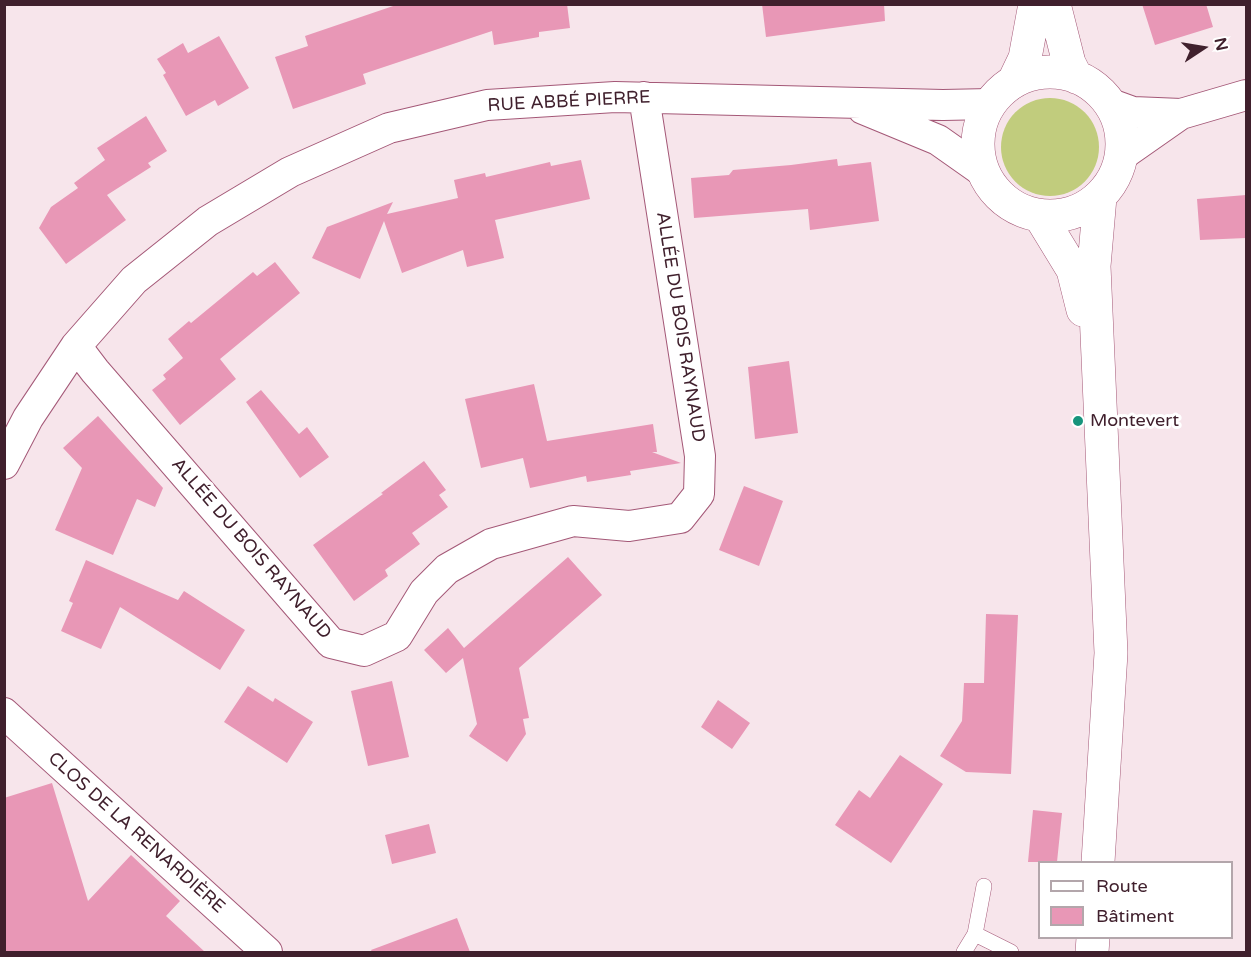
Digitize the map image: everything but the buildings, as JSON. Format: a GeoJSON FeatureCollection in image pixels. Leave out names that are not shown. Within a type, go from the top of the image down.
{"type":"FeatureCollection","features":[{"type":"Feature","properties":{"kind":"main road"},"geometry":{"type":"LineString","coordinates":[[1014,81],[1025,58],[1035,4]]}},
{"type":"Feature","properties":{"kind":"main road"},"geometry":{"type":"LineString","coordinates":[[1054,4],[1069,63],[1076,76]]}},
{"type":"Feature","properties":{"kind":"main road"},"geometry":{"type":"LineString","coordinates":[[1056,72],[1076,76],[1096,87],[1110,104],[1121,129],[1121,156],[1117,171],[1110,185],[1100,197],[1083,210],[1062,216],[1040,216],[1022,211],[1005,202],[992,188],[982,171],[978,148],[980,125],[990,104],[1000,91],[1014,81],[1034,73],[1056,72]]}},
{"type":"Feature","properties":{"kind":"main road"},"geometry":{"type":"LineString","coordinates":[[1098,861],[1111,653],[1094,266],[1100,197]]}},
{"type":"Feature","properties":{"kind":"main road"},"geometry":{"type":"LineString","coordinates":[[1040,216],[1073,270],[1097,364]]}},
{"type":"Feature","properties":{"kind":"street"},"geometry":{"type":"LineString","coordinates":[[1110,104],[1132,112],[1181,114],[1246,95]]}},
{"type":"Feature","properties":{"kind":"street","name":"RUE ABBÉ PIERRE"},"geometry":{"type":"LineString","coordinates":[[4,464],[28,418],[76,346],[134,280],[208,221],[290,172],[389,128],[487,105],[615,97],[943,105],[990,104]]}},
{"type":"Feature","properties":{"kind":"street","name":"ALLÉE DU BOIS RAYNAUD"},"geometry":{"type":"LineString","coordinates":[[76,346],[94,371],[331,643],[364,651],[397,636],[424,592],[447,569],[491,544],[573,521],[629,526],[680,518],[699,494],[700,456],[644,97]]}},
{"type":"Feature","properties":{"kind":"street","name":"RUE ABBÉ PIERRE"},"geometry":{"type":"LineString","coordinates":[[844,101],[938,140],[982,171]]}},
{"type":"Feature","properties":{"kind":"street"},"geometry":{"type":"LineString","coordinates":[[1121,156],[1181,114]]}},
{"type":"Feature","properties":{"kind":"street","name":"CLOS DE LA RENARDIÈRE"},"geometry":{"type":"LineString","coordinates":[[4,713],[267,952]]}},
{"type":"Feature","properties":{"kind":"lane"},"geometry":{"type":"LineString","coordinates":[[964,952],[975,934],[984,886]]}},
{"type":"Feature","properties":{"kind":"lane"},"geometry":{"type":"LineString","coordinates":[[975,934],[1011,952]]}},
{"type":"Feature","properties":{"kind":"green space"},"geometry":{"type":"Polygon","coordinates":[[[1050,98],[1069,102],[1085,112],[1095,128],[1099,147],[1095,166],[1085,182],[1069,192],[1050,196],[1031,192],[1015,182],[1005,166],[1001,147],[1005,128],[1015,112],[1031,102],[1050,98]]]}},
{"type":"Feature","properties":{"kind":"place","name":"Montevert"},"geometry":{"type":"Point","coordinates":[1078,421]}}]}
